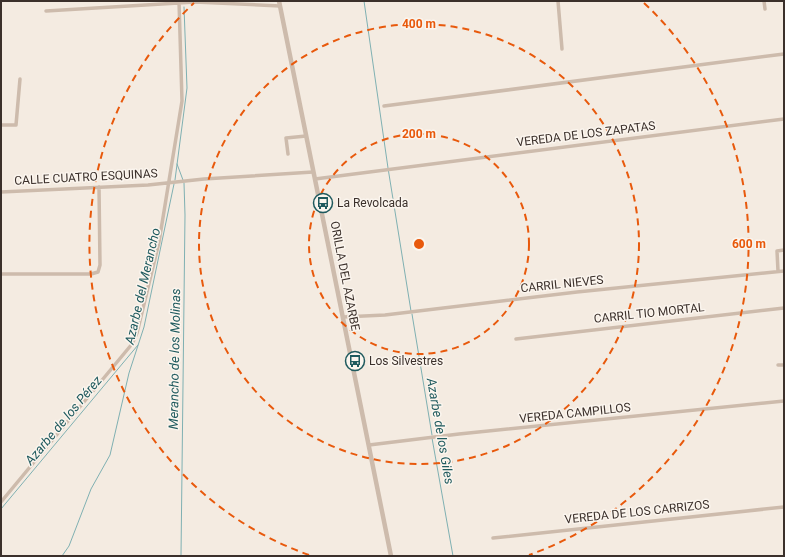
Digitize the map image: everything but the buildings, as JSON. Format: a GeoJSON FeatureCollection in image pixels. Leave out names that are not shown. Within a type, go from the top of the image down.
{"type":"FeatureCollection","features":[{"type":"Feature","properties":{"kind":"street"},"geometry":{"type":"LineString","coordinates":[[558,1],[562,49]]}},
{"type":"Feature","properties":{"kind":"street"},"geometry":{"type":"LineString","coordinates":[[764,1],[765,9]]}},
{"type":"Feature","properties":{"kind":"street"},"geometry":{"type":"LineString","coordinates":[[1,502],[132,344],[137,333],[145,305],[172,182],[182,101],[179,2]]}},
{"type":"Feature","properties":{"kind":"street"},"geometry":{"type":"LineString","coordinates":[[46,11],[179,2],[279,3]]}},
{"type":"Feature","properties":{"kind":"street","name":"ORILLA DEL AZARBE"},"geometry":{"type":"LineString","coordinates":[[279,3],[391,556]]}},
{"type":"Feature","properties":{"kind":"street"},"geometry":{"type":"LineString","coordinates":[[384,106],[665,68],[710,64],[784,54]]}},
{"type":"Feature","properties":{"kind":"street"},"geometry":{"type":"LineString","coordinates":[[1,125],[16,125],[20,79]]}},
{"type":"Feature","properties":{"kind":"street","name":"VEREDA DE LOS ZAPATAS"},"geometry":{"type":"LineString","coordinates":[[315,179],[784,119]]}},
{"type":"Feature","properties":{"kind":"street"},"geometry":{"type":"LineString","coordinates":[[288,154],[286,138],[306,136]]}},
{"type":"Feature","properties":{"kind":"street","name":"CALLE CUATRO ESQUINAS"},"geometry":{"type":"LineString","coordinates":[[1,192],[148,185],[182,181],[313,172]]}},
{"type":"Feature","properties":{"kind":"street"},"geometry":{"type":"LineString","coordinates":[[1,274],[91,274],[98,272],[100,264],[99,187]]}},
{"type":"Feature","properties":{"kind":"street"},"geometry":{"type":"LineString","coordinates":[[778,271],[777,251],[784,250]]}},
{"type":"Feature","properties":{"kind":"street","name":"CARRIL NIEVES"},"geometry":{"type":"LineString","coordinates":[[343,317],[385,315],[570,292],[784,271]]}},
{"type":"Feature","properties":{"kind":"street","name":"CARRIL TIO MORTAL"},"geometry":{"type":"LineString","coordinates":[[516,338],[784,308]]}},
{"type":"Feature","properties":{"kind":"street"},"geometry":{"type":"LineString","coordinates":[[778,365],[784,365]]}},
{"type":"Feature","properties":{"kind":"street","name":"VEREDA CAMPILLOS"},"geometry":{"type":"LineString","coordinates":[[369,446],[459,434],[784,401]]}},
{"type":"Feature","properties":{"kind":"street","name":"VEREDA DE LOS CARRIZOS"},"geometry":{"type":"LineString","coordinates":[[493,538],[784,507]]}},
{"type":"Feature","properties":{"kind":"waterway","name":"Azarbe de los Giles"},"geometry":{"type":"LineString","coordinates":[[364,1],[388,168],[411,311]]}},
{"type":"Feature","properties":{"kind":"waterway","name":"Azarbe del Merancho"},"geometry":{"type":"LineString","coordinates":[[175,180],[187,88],[184,7]]}},
{"type":"Feature","properties":{"kind":"waterway","name":"Merancho de los Molinas"},"geometry":{"type":"LineString","coordinates":[[177,164],[183,180]]}},
{"type":"Feature","properties":{"kind":"waterway","name":"Merancho de los Molinas"},"geometry":{"type":"LineString","coordinates":[[181,556],[185,215],[184,183]]}},
{"type":"Feature","properties":{"kind":"waterway","name":"Azarbe del Merancho"},"geometry":{"type":"LineString","coordinates":[[62,556],[69,546],[91,489],[110,455],[129,373],[144,327],[174,184]]}},
{"type":"Feature","properties":{"kind":"waterway","name":"Azarbe de los Giles"},"geometry":{"type":"LineString","coordinates":[[412,314],[432,435]]}},
{"type":"Feature","properties":{"kind":"waterway","name":"Azarbe de los Pérez"},"geometry":{"type":"LineString","coordinates":[[1,509],[138,345]]}},
{"type":"Feature","properties":{"kind":"waterway","name":"Azarbe de los Giles"},"geometry":{"type":"LineString","coordinates":[[432,438],[453,556]]}},
{"type":"Feature","properties":{"kind":"place","name":"La Revolcada"},"geometry":{"type":"Point","coordinates":[323,203]}},
{"type":"Feature","properties":{"kind":"place","name":"Los Silvestres"},"geometry":{"type":"Point","coordinates":[355,361]}}]}
